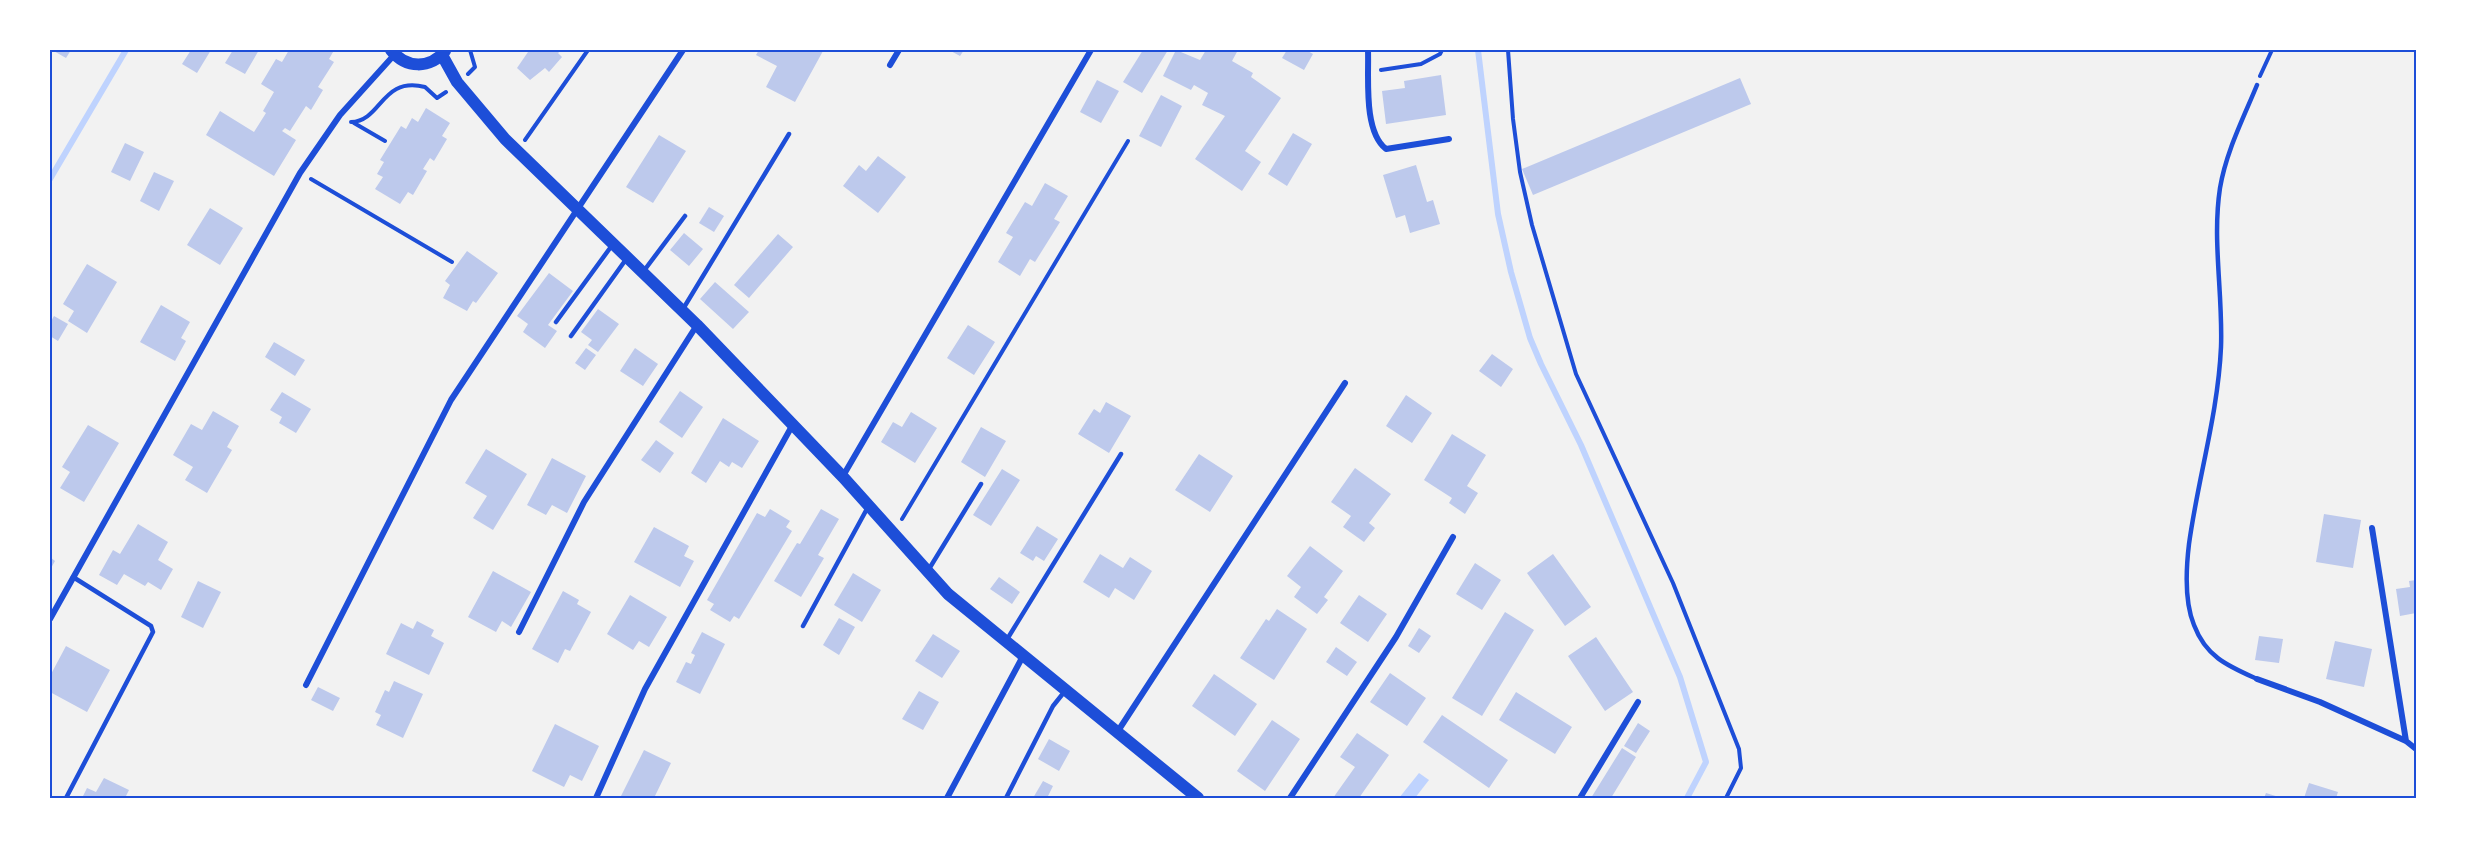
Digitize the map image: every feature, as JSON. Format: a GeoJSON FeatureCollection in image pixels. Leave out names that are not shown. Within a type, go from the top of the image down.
{"type":"FeatureCollection","features":[{"type":"Feature","properties":{"kind":"main road"},"geometry":{"type":"LineString","coordinates":[[393,52],[404,61],[415,64],[427,64],[444,52],[457,82],[517,150],[697,325],[843,477],[948,594],[1198,798]]}},
{"type":"Feature","properties":{"kind":"street"},"geometry":{"type":"LineString","coordinates":[[306,685],[451,400],[683,50]]}},
{"type":"Feature","properties":{"kind":"street"},"geometry":{"type":"LineString","coordinates":[[890,65],[898,50]]}},
{"type":"Feature","properties":{"kind":"street"},"geometry":{"type":"LineString","coordinates":[[843,477],[1090,50]]}},
{"type":"Feature","properties":{"kind":"street"},"geometry":{"type":"LineString","coordinates":[[1368,50],[1370,115],[1376,141],[1386,149],[1449,139]]}},
{"type":"Feature","properties":{"kind":"street"},"geometry":{"type":"LineString","coordinates":[[50,619],[300,173],[340,115],[393,52]]}},
{"type":"Feature","properties":{"kind":"street"},"geometry":{"type":"LineString","coordinates":[[519,632],[584,502],[697,325]]}},
{"type":"Feature","properties":{"kind":"street"},"geometry":{"type":"LineString","coordinates":[[1118,731],[1345,383]]}},
{"type":"Feature","properties":{"kind":"street"},"geometry":{"type":"LineString","coordinates":[[596,798],[645,689],[792,426]]}},
{"type":"Feature","properties":{"kind":"street"},"geometry":{"type":"LineString","coordinates":[[2372,528],[2406,741]]}},
{"type":"Feature","properties":{"kind":"street"},"geometry":{"type":"LineString","coordinates":[[1290,798],[1396,637],[1453,537]]}},
{"type":"Feature","properties":{"kind":"street"},"geometry":{"type":"LineString","coordinates":[[947,798],[1023,656]]}},
{"type":"Feature","properties":{"kind":"street"},"geometry":{"type":"LineString","coordinates":[[2257,679],[2320,702],[2406,741],[2416,749]]}},
{"type":"Feature","properties":{"kind":"street"},"geometry":{"type":"LineString","coordinates":[[1580,798],[1638,702]]}},
{"type":"Feature","properties":{"kind":"lane"},"geometry":{"type":"LineString","coordinates":[[2257,85],[2230,150],[2220,189],[2218,213],[2221,313],[2219,376],[2187,561],[2189,609],[2202,641],[2211,654],[2224,664],[2257,679]]}},
{"type":"Feature","properties":{"kind":"lane"},"geometry":{"type":"LineString","coordinates":[[682,310],[789,135]]}},
{"type":"Feature","properties":{"kind":"lane"},"geometry":{"type":"LineString","coordinates":[[643,272],[685,216]]}},
{"type":"Feature","properties":{"kind":"lane"},"geometry":{"type":"LineString","coordinates":[[556,322],[614,243]]}},
{"type":"Feature","properties":{"kind":"lane"},"geometry":{"type":"LineString","coordinates":[[571,336],[628,257]]}},
{"type":"Feature","properties":{"kind":"lane"},"geometry":{"type":"LineString","coordinates":[[1006,641],[1121,454]]}},
{"type":"Feature","properties":{"kind":"lane"},"geometry":{"type":"LineString","coordinates":[[927,570],[981,484]]}},
{"type":"Feature","properties":{"kind":"lane"},"geometry":{"type":"LineString","coordinates":[[803,626],[869,506]]}},
{"type":"Feature","properties":{"kind":"lane"},"geometry":{"type":"LineString","coordinates":[[66,798],[153,632],[151,626],[73,577]]}},
{"type":"Feature","properties":{"kind":"lane"},"geometry":{"type":"LineString","coordinates":[[1006,798],[1053,706],[1065,690]]}},
{"type":"Feature","properties":{"kind":"path"},"geometry":{"type":"LineString","coordinates":[[353,123],[376,108],[392,91],[403,86],[425,87],[437,98],[475,67],[470,50]]}},
{"type":"Feature","properties":{"kind":"path"},"geometry":{"type":"LineString","coordinates":[[517,150],[588,50]]}},
{"type":"Feature","properties":{"kind":"path"},"geometry":{"type":"LineString","coordinates":[[1368,72],[1421,64],[1440,54],[1442,50]]}},
{"type":"Feature","properties":{"kind":"path"},"geometry":{"type":"LineString","coordinates":[[1508,50],[1513,119],[1521,172],[1532,225],[1559,322],[1583,392],[1674,583],[1739,749],[1741,768],[1725,798]]}},
{"type":"Feature","properties":{"kind":"path"},"geometry":{"type":"LineString","coordinates":[[2257,85],[2272,50]]}},
{"type":"Feature","properties":{"kind":"path"},"geometry":{"type":"LineString","coordinates":[[340,115],[385,141]]}},
{"type":"Feature","properties":{"kind":"path"},"geometry":{"type":"LineString","coordinates":[[893,533],[1128,141]]}},
{"type":"Feature","properties":{"kind":"path"},"geometry":{"type":"LineString","coordinates":[[300,173],[452,262]]}},
{"type":"Feature","properties":{"kind":"water"},"geometry":{"type":"Polygon","coordinates":[[[1419,773],[1429,780],[1415,798],[1399,798],[1419,773]]]}},
{"type":"Feature","properties":{"kind":"building"},"geometry":{"type":"Polygon","coordinates":[[[52,50],[71,50],[66,58],[52,50]]]}},
{"type":"Feature","properties":{"kind":"building"},"geometry":{"type":"Polygon","coordinates":[[[191,50],[211,50],[197,73],[182,64],[191,50]]]}},
{"type":"Feature","properties":{"kind":"building"},"geometry":{"type":"Polygon","coordinates":[[[233,50],[259,50],[245,74],[225,63],[233,50]]]}},
{"type":"Feature","properties":{"kind":"building"},"geometry":{"type":"Polygon","coordinates":[[[289,50],[329,50],[333,52],[329,59],[334,62],[318,87],[323,90],[311,110],[306,106],[290,131],[285,128],[282,131],[296,140],[274,176],[206,135],[220,111],[254,132],[266,113],[263,111],[274,92],[261,84],[276,59],[282,62],[289,50]]]}},
{"type":"Feature","properties":{"kind":"building"},"geometry":{"type":"Polygon","coordinates":[[[525,50],[562,50],[558,53],[562,57],[549,72],[545,68],[530,80],[517,68],[528,52],[525,50]]]}},
{"type":"Feature","properties":{"kind":"building"},"geometry":{"type":"Polygon","coordinates":[[[759,50],[823,51],[795,102],[766,87],[777,66],[756,55],[759,50]]]}},
{"type":"Feature","properties":{"kind":"building"},"geometry":{"type":"Polygon","coordinates":[[[949,50],[964,50],[960,56],[949,50]]]}},
{"type":"Feature","properties":{"kind":"building"},"geometry":{"type":"Polygon","coordinates":[[[1143,50],[1168,50],[1142,93],[1123,82],[1143,50]]]}},
{"type":"Feature","properties":{"kind":"building"},"geometry":{"type":"Polygon","coordinates":[[[1176,50],[1200,60],[1206,50],[1238,50],[1232,61],[1253,73],[1251,77],[1281,98],[1245,151],[1261,162],[1242,191],[1195,159],[1225,116],[1202,105],[1208,93],[1194,85],[1191,90],[1163,76],[1176,50]]]}},
{"type":"Feature","properties":{"kind":"building"},"geometry":{"type":"Polygon","coordinates":[[[1287,50],[1306,50],[1313,54],[1304,70],[1282,58],[1287,50]]]}},
{"type":"Feature","properties":{"kind":"building"},"geometry":{"type":"Polygon","coordinates":[[[1441,75],[1446,115],[1386,124],[1382,91],[1405,88],[1404,81],[1441,75]]]}},
{"type":"Feature","properties":{"kind":"building"},"geometry":{"type":"Polygon","coordinates":[[[1740,78],[1751,104],[1533,195],[1522,169],[1740,78]]]}},
{"type":"Feature","properties":{"kind":"building"},"geometry":{"type":"Polygon","coordinates":[[[1097,80],[1119,91],[1101,123],[1080,112],[1097,80]]]}},
{"type":"Feature","properties":{"kind":"building"},"geometry":{"type":"Polygon","coordinates":[[[1161,95],[1182,106],[1161,147],[1139,136],[1161,95]]]}},
{"type":"Feature","properties":{"kind":"building"},"geometry":{"type":"Polygon","coordinates":[[[426,108],[450,123],[442,136],[447,139],[434,161],[430,158],[423,169],[427,171],[413,195],[408,192],[400,204],[375,189],[383,177],[377,174],[384,162],[380,160],[401,126],[406,129],[412,118],[418,122],[426,108]]]}},
{"type":"Feature","properties":{"kind":"building"},"geometry":{"type":"Polygon","coordinates":[[[1293,133],[1312,144],[1287,186],[1268,174],[1293,133]]]}},
{"type":"Feature","properties":{"kind":"building"},"geometry":{"type":"Polygon","coordinates":[[[659,135],[686,151],[653,203],[626,187],[659,135]]]}},
{"type":"Feature","properties":{"kind":"building"},"geometry":{"type":"Polygon","coordinates":[[[125,143],[144,152],[130,181],[111,172],[125,143]]]}},
{"type":"Feature","properties":{"kind":"building"},"geometry":{"type":"Polygon","coordinates":[[[878,156],[906,177],[878,213],[843,186],[859,165],[866,171],[878,156]]]}},
{"type":"Feature","properties":{"kind":"building"},"geometry":{"type":"Polygon","coordinates":[[[1416,165],[1427,202],[1433,200],[1440,224],[1410,233],[1405,215],[1396,218],[1383,175],[1416,165]]]}},
{"type":"Feature","properties":{"kind":"building"},"geometry":{"type":"Polygon","coordinates":[[[154,172],[174,181],[159,211],[140,201],[154,172]]]}},
{"type":"Feature","properties":{"kind":"building"},"geometry":{"type":"Polygon","coordinates":[[[1045,183],[1068,196],[1054,219],[1060,222],[1035,262],[1030,259],[1020,276],[998,262],[1013,237],[1006,233],[1025,202],[1032,206],[1045,183]]]}},
{"type":"Feature","properties":{"kind":"building"},"geometry":{"type":"Polygon","coordinates":[[[709,207],[724,216],[714,232],[699,223],[709,207]]]}},
{"type":"Feature","properties":{"kind":"building"},"geometry":{"type":"Polygon","coordinates":[[[210,208],[243,228],[220,265],[187,245],[210,208]]]}},
{"type":"Feature","properties":{"kind":"building"},"geometry":{"type":"Polygon","coordinates":[[[684,233],[703,249],[689,266],[670,250],[684,233]]]}},
{"type":"Feature","properties":{"kind":"building"},"geometry":{"type":"Polygon","coordinates":[[[778,234],[793,247],[749,298],[734,285],[778,234]]]}},
{"type":"Feature","properties":{"kind":"building"},"geometry":{"type":"Polygon","coordinates":[[[467,251],[498,273],[476,303],[473,301],[467,311],[443,298],[450,285],[445,281],[467,251]]]}},
{"type":"Feature","properties":{"kind":"building"},"geometry":{"type":"Polygon","coordinates":[[[87,264],[117,282],[87,333],[68,321],[74,311],[63,304],[87,264]]]}},
{"type":"Feature","properties":{"kind":"building"},"geometry":{"type":"Polygon","coordinates":[[[549,273],[573,291],[548,325],[557,331],[545,348],[523,332],[528,324],[517,316],[549,273]]]}},
{"type":"Feature","properties":{"kind":"building"},"geometry":{"type":"Polygon","coordinates":[[[715,282],[749,312],[733,329],[700,299],[715,282]]]}},
{"type":"Feature","properties":{"kind":"building"},"geometry":{"type":"Polygon","coordinates":[[[161,305],[190,322],[181,338],[186,341],[175,361],[140,342],[161,305]]]}},
{"type":"Feature","properties":{"kind":"building"},"geometry":{"type":"Polygon","coordinates":[[[598,309],[619,324],[598,352],[588,345],[592,340],[581,332],[598,309]]]}},
{"type":"Feature","properties":{"kind":"building"},"geometry":{"type":"Polygon","coordinates":[[[54,316],[68,324],[58,341],[50,336],[50,323],[54,316]]]}},
{"type":"Feature","properties":{"kind":"building"},"geometry":{"type":"Polygon","coordinates":[[[968,325],[995,342],[974,375],[947,358],[968,325]]]}},
{"type":"Feature","properties":{"kind":"building"},"geometry":{"type":"Polygon","coordinates":[[[274,342],[305,360],[295,376],[265,357],[274,342]]]}},
{"type":"Feature","properties":{"kind":"building"},"geometry":{"type":"Polygon","coordinates":[[[586,348],[596,355],[585,370],[575,363],[586,348]]]}},
{"type":"Feature","properties":{"kind":"building"},"geometry":{"type":"Polygon","coordinates":[[[635,348],[658,364],[643,386],[620,371],[635,348]]]}},
{"type":"Feature","properties":{"kind":"building"},"geometry":{"type":"Polygon","coordinates":[[[1492,354],[1513,369],[1501,387],[1479,371],[1492,354]]]}},
{"type":"Feature","properties":{"kind":"building"},"geometry":{"type":"Polygon","coordinates":[[[680,391],[703,407],[682,438],[659,422],[680,391]]]}},
{"type":"Feature","properties":{"kind":"building"},"geometry":{"type":"Polygon","coordinates":[[[282,392],[311,409],[296,433],[279,423],[282,417],[270,410],[282,392]]]}},
{"type":"Feature","properties":{"kind":"building"},"geometry":{"type":"Polygon","coordinates":[[[1406,395],[1432,413],[1412,443],[1386,426],[1406,395]]]}},
{"type":"Feature","properties":{"kind":"building"},"geometry":{"type":"Polygon","coordinates":[[[1106,402],[1131,416],[1109,453],[1078,434],[1094,409],[1100,413],[1106,402]]]}},
{"type":"Feature","properties":{"kind":"building"},"geometry":{"type":"Polygon","coordinates":[[[213,411],[239,426],[227,447],[232,450],[207,493],[185,480],[193,467],[173,455],[191,424],[202,430],[213,411]]]}},
{"type":"Feature","properties":{"kind":"building"},"geometry":{"type":"Polygon","coordinates":[[[911,412],[937,428],[915,463],[881,442],[893,422],[902,427],[911,412]]]}},
{"type":"Feature","properties":{"kind":"building"},"geometry":{"type":"Polygon","coordinates":[[[723,418],[759,441],[742,468],[732,462],[729,467],[720,461],[706,483],[691,473],[723,418]]]}},
{"type":"Feature","properties":{"kind":"building"},"geometry":{"type":"Polygon","coordinates":[[[88,425],[119,443],[84,502],[60,488],[70,472],[62,467],[88,425]]]}},
{"type":"Feature","properties":{"kind":"building"},"geometry":{"type":"Polygon","coordinates":[[[981,427],[1006,441],[985,477],[961,462],[981,427]]]}},
{"type":"Feature","properties":{"kind":"building"},"geometry":{"type":"Polygon","coordinates":[[[1452,434],[1486,455],[1467,486],[1478,493],[1465,514],[1449,503],[1452,498],[1424,480],[1452,434]]]}},
{"type":"Feature","properties":{"kind":"building"},"geometry":{"type":"Polygon","coordinates":[[[656,440],[674,453],[660,473],[641,460],[656,440]]]}},
{"type":"Feature","properties":{"kind":"building"},"geometry":{"type":"Polygon","coordinates":[[[486,449],[527,474],[493,530],[473,518],[487,496],[465,483],[486,449]]]}},
{"type":"Feature","properties":{"kind":"building"},"geometry":{"type":"Polygon","coordinates":[[[1199,454],[1233,476],[1210,512],[1175,490],[1199,454]]]}},
{"type":"Feature","properties":{"kind":"building"},"geometry":{"type":"Polygon","coordinates":[[[552,458],[586,476],[567,513],[552,505],[546,515],[527,505],[552,458]]]}},
{"type":"Feature","properties":{"kind":"building"},"geometry":{"type":"Polygon","coordinates":[[[1355,468],[1391,494],[1369,523],[1375,528],[1364,542],[1343,527],[1351,516],[1331,502],[1355,468]]]}},
{"type":"Feature","properties":{"kind":"building"},"geometry":{"type":"Polygon","coordinates":[[[1002,469],[1020,480],[991,526],[973,515],[1002,469]]]}},
{"type":"Feature","properties":{"kind":"building"},"geometry":{"type":"Polygon","coordinates":[[[770,509],[790,521],[786,527],[792,531],[739,619],[734,616],[730,622],[710,610],[714,604],[707,600],[757,513],[765,517],[770,509]]]}},
{"type":"Feature","properties":{"kind":"building"},"geometry":{"type":"Polygon","coordinates":[[[821,509],[839,519],[818,555],[824,558],[801,597],[774,581],[821,509]]]}},
{"type":"Feature","properties":{"kind":"building"},"geometry":{"type":"Polygon","coordinates":[[[2324,514],[2361,520],[2353,568],[2316,562],[2324,514]]]}},
{"type":"Feature","properties":{"kind":"building"},"geometry":{"type":"Polygon","coordinates":[[[138,524],[168,542],[158,560],[173,569],[161,590],[148,582],[145,586],[124,574],[117,585],[99,575],[113,550],[120,554],[138,524]]]}},
{"type":"Feature","properties":{"kind":"building"},"geometry":{"type":"Polygon","coordinates":[[[1037,526],[1058,539],[1044,561],[1036,556],[1033,561],[1020,553],[1037,526]]]}},
{"type":"Feature","properties":{"kind":"building"},"geometry":{"type":"Polygon","coordinates":[[[654,527],[689,546],[684,556],[694,561],[680,587],[634,562],[654,527]]]}},
{"type":"Feature","properties":{"kind":"building"},"geometry":{"type":"Polygon","coordinates":[[[1310,546],[1343,571],[1324,597],[1328,600],[1317,614],[1294,597],[1301,587],[1287,576],[1310,546]]]}},
{"type":"Feature","properties":{"kind":"building"},"geometry":{"type":"Polygon","coordinates":[[[1100,554],[1123,568],[1130,557],[1152,571],[1134,600],[1115,588],[1109,598],[1083,582],[1100,554]]]}},
{"type":"Feature","properties":{"kind":"building"},"geometry":{"type":"Polygon","coordinates":[[[1553,554],[1591,607],[1565,626],[1527,573],[1553,554]]]}},
{"type":"Feature","properties":{"kind":"building"},"geometry":{"type":"Polygon","coordinates":[[[50,557],[55,561],[50,570],[50,557]]]}},
{"type":"Feature","properties":{"kind":"building"},"geometry":{"type":"Polygon","coordinates":[[[1475,563],[1501,580],[1482,610],[1456,594],[1475,563]]]}},
{"type":"Feature","properties":{"kind":"building"},"geometry":{"type":"Polygon","coordinates":[[[493,571],[531,592],[511,627],[502,621],[496,632],[468,617],[493,571]]]}},
{"type":"Feature","properties":{"kind":"building"},"geometry":{"type":"Polygon","coordinates":[[[853,573],[881,590],[862,622],[834,605],[853,573]]]}},
{"type":"Feature","properties":{"kind":"building"},"geometry":{"type":"Polygon","coordinates":[[[999,577],[1020,592],[1012,604],[990,589],[999,577]]]}},
{"type":"Feature","properties":{"kind":"building"},"geometry":{"type":"Polygon","coordinates":[[[2416,580],[2416,613],[2400,616],[2396,589],[2410,587],[2409,581],[2416,580]]]}},
{"type":"Feature","properties":{"kind":"building"},"geometry":{"type":"Polygon","coordinates":[[[198,581],[221,592],[203,628],[181,617],[198,581]]]}},
{"type":"Feature","properties":{"kind":"building"},"geometry":{"type":"Polygon","coordinates":[[[563,591],[579,600],[577,604],[591,612],[570,651],[565,649],[558,663],[532,649],[563,591]]]}},
{"type":"Feature","properties":{"kind":"building"},"geometry":{"type":"Polygon","coordinates":[[[630,595],[667,617],[649,647],[639,641],[633,650],[607,634],[630,595]]]}},
{"type":"Feature","properties":{"kind":"building"},"geometry":{"type":"Polygon","coordinates":[[[1359,595],[1387,614],[1368,642],[1340,623],[1359,595]]]}},
{"type":"Feature","properties":{"kind":"building"},"geometry":{"type":"Polygon","coordinates":[[[1277,609],[1307,629],[1274,680],[1240,658],[1266,619],[1269,621],[1277,609]]]}},
{"type":"Feature","properties":{"kind":"building"},"geometry":{"type":"Polygon","coordinates":[[[1505,612],[1534,630],[1482,716],[1452,698],[1505,612]]]}},
{"type":"Feature","properties":{"kind":"building"},"geometry":{"type":"Polygon","coordinates":[[[839,618],[855,627],[839,655],[823,645],[839,618]]]}},
{"type":"Feature","properties":{"kind":"building"},"geometry":{"type":"Polygon","coordinates":[[[417,621],[434,630],[431,636],[444,643],[429,675],[386,654],[401,623],[413,629],[417,621]]]}},
{"type":"Feature","properties":{"kind":"building"},"geometry":{"type":"Polygon","coordinates":[[[1419,628],[1431,636],[1419,653],[1408,646],[1419,628]]]}},
{"type":"Feature","properties":{"kind":"building"},"geometry":{"type":"Polygon","coordinates":[[[702,632],[725,644],[700,694],[676,682],[686,662],[691,664],[695,655],[691,653],[702,632]]]}},
{"type":"Feature","properties":{"kind":"building"},"geometry":{"type":"Polygon","coordinates":[[[933,634],[960,651],[942,678],[915,661],[933,634]]]}},
{"type":"Feature","properties":{"kind":"building"},"geometry":{"type":"Polygon","coordinates":[[[2259,636],[2283,639],[2279,663],[2255,660],[2259,636]]]}},
{"type":"Feature","properties":{"kind":"building"},"geometry":{"type":"Polygon","coordinates":[[[1596,637],[1633,692],[1605,711],[1568,656],[1596,637]]]}},
{"type":"Feature","properties":{"kind":"building"},"geometry":{"type":"Polygon","coordinates":[[[2335,641],[2372,649],[2364,687],[2326,679],[2335,641]]]}},
{"type":"Feature","properties":{"kind":"building"},"geometry":{"type":"Polygon","coordinates":[[[66,646],[110,670],[87,712],[50,692],[50,676],[66,646]]]}},
{"type":"Feature","properties":{"kind":"building"},"geometry":{"type":"Polygon","coordinates":[[[1336,647],[1357,662],[1347,676],[1326,662],[1336,647]]]}},
{"type":"Feature","properties":{"kind":"building"},"geometry":{"type":"Polygon","coordinates":[[[1390,673],[1426,698],[1407,726],[1370,702],[1390,673]]]}},
{"type":"Feature","properties":{"kind":"building"},"geometry":{"type":"Polygon","coordinates":[[[1214,674],[1257,704],[1235,736],[1192,706],[1214,674]]]}},
{"type":"Feature","properties":{"kind":"building"},"geometry":{"type":"Polygon","coordinates":[[[394,681],[423,694],[403,738],[376,725],[381,715],[375,712],[385,690],[389,692],[394,681]]]}},
{"type":"Feature","properties":{"kind":"building"},"geometry":{"type":"Polygon","coordinates":[[[318,687],[340,698],[333,711],[311,700],[318,687]]]}},
{"type":"Feature","properties":{"kind":"building"},"geometry":{"type":"Polygon","coordinates":[[[919,691],[939,702],[923,730],[902,719],[919,691]]]}},
{"type":"Feature","properties":{"kind":"building"},"geometry":{"type":"Polygon","coordinates":[[[1516,692],[1572,727],[1555,754],[1499,720],[1516,692]]]}},
{"type":"Feature","properties":{"kind":"building"},"geometry":{"type":"Polygon","coordinates":[[[1442,715],[1508,760],[1489,788],[1423,742],[1442,715]]]}},
{"type":"Feature","properties":{"kind":"building"},"geometry":{"type":"Polygon","coordinates":[[[1272,720],[1300,739],[1265,791],[1237,771],[1272,720]]]}},
{"type":"Feature","properties":{"kind":"building"},"geometry":{"type":"Polygon","coordinates":[[[1638,723],[1650,731],[1636,753],[1624,746],[1638,723]]]}},
{"type":"Feature","properties":{"kind":"building"},"geometry":{"type":"Polygon","coordinates":[[[555,724],[599,746],[582,781],[570,775],[564,787],[532,771],[555,724]]]}},
{"type":"Feature","properties":{"kind":"building"},"geometry":{"type":"Polygon","coordinates":[[[1357,733],[1389,755],[1359,798],[1333,798],[1355,767],[1340,757],[1357,733]]]}},
{"type":"Feature","properties":{"kind":"building"},"geometry":{"type":"Polygon","coordinates":[[[1049,739],[1070,751],[1059,771],[1038,759],[1049,739]]]}},
{"type":"Feature","properties":{"kind":"building"},"geometry":{"type":"Polygon","coordinates":[[[1622,748],[1636,757],[1611,798],[1591,798],[1622,748]]]}},
{"type":"Feature","properties":{"kind":"building"},"geometry":{"type":"Polygon","coordinates":[[[644,750],[671,763],[654,798],[620,798],[644,750]]]}},
{"type":"Feature","properties":{"kind":"building"},"geometry":{"type":"Polygon","coordinates":[[[104,778],[129,790],[125,798],[82,798],[87,788],[96,792],[104,778]]]}},
{"type":"Feature","properties":{"kind":"building"},"geometry":{"type":"Polygon","coordinates":[[[1043,781],[1053,786],[1047,798],[1033,798],[1043,781]]]}},
{"type":"Feature","properties":{"kind":"building"},"geometry":{"type":"Polygon","coordinates":[[[2309,783],[2338,792],[2336,798],[2304,798],[2309,783]]]}},
{"type":"Feature","properties":{"kind":"building"},"geometry":{"type":"Polygon","coordinates":[[[2266,793],[2282,798],[2264,798],[2266,793]]]}},
{"type":"Feature","properties":{"kind":"waterway"},"geometry":{"type":"LineString","coordinates":[[50,179],[126,50]]}},
{"type":"Feature","properties":{"kind":"waterway"},"geometry":{"type":"LineString","coordinates":[[1478,50],[1498,214],[1511,272],[1530,338],[1581,445],[1680,677],[1706,762],[1687,798]]}}]}
